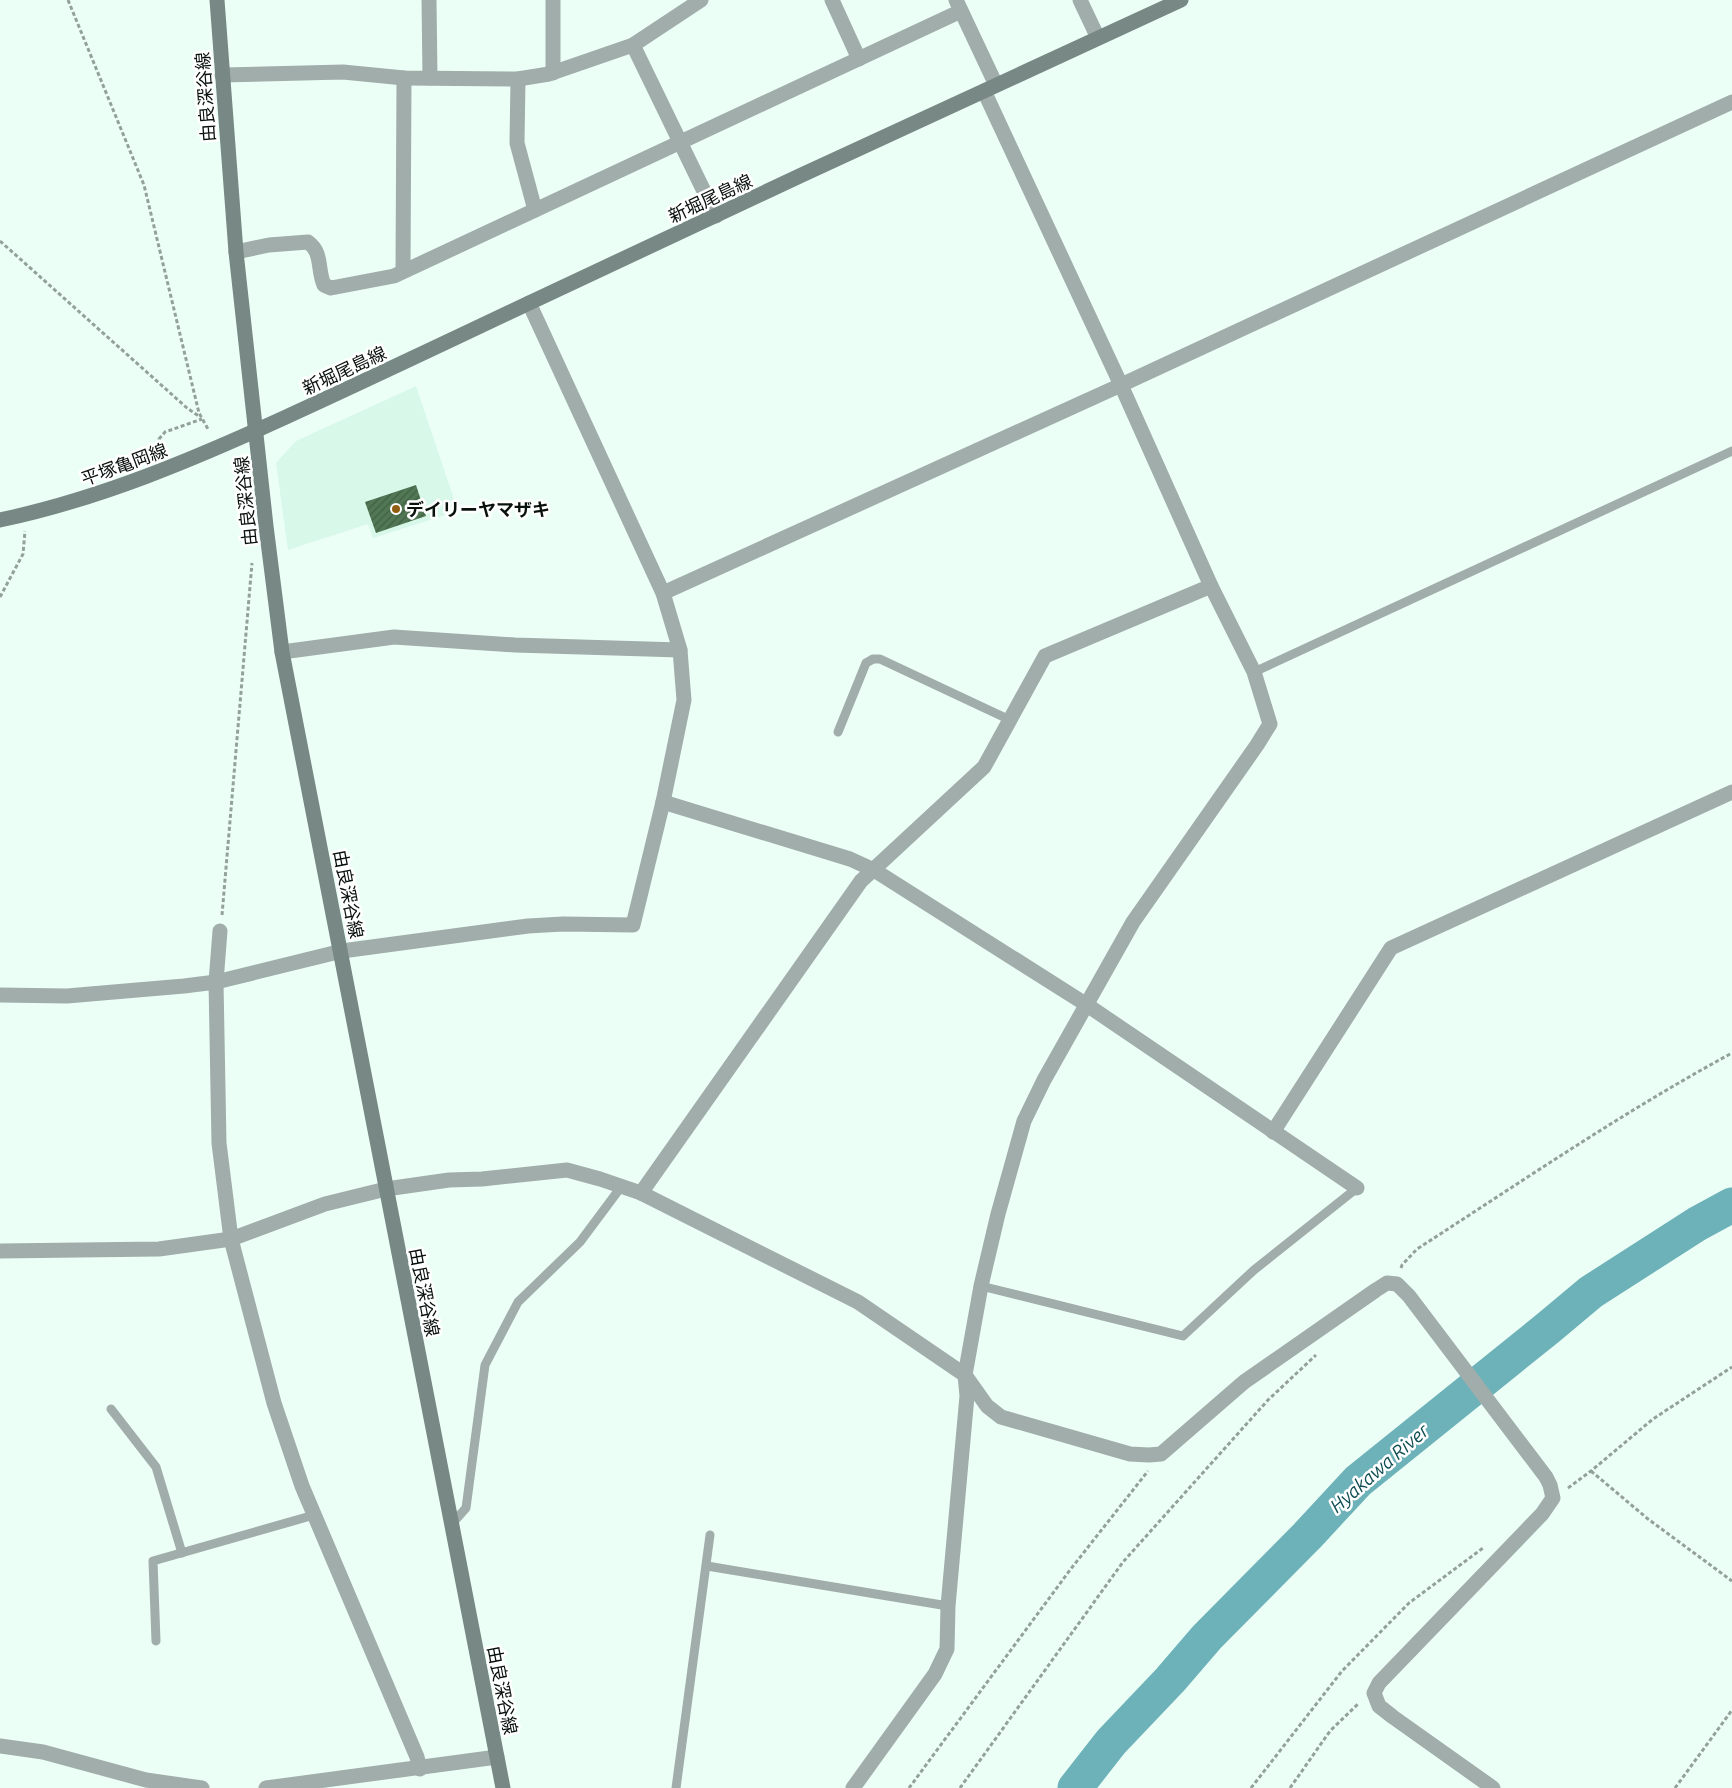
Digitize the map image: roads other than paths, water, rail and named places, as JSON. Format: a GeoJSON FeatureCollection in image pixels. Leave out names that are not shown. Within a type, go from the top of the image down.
{"type":"FeatureCollection","features":[{"type":"Feature","properties":{"kind":"main road","name":"由良深谷線"},"geometry":{"type":"LineString","coordinates":[[217,0],[236,252],[266,526],[282,652],[342,951],[386,1189],[503,1788]]}},
{"type":"Feature","properties":{"kind":"main road","name":"新堀尾島線"},"geometry":{"type":"LineString","coordinates":[[256,431],[1181,0]]}},
{"type":"Feature","properties":{"kind":"main road","name":"平塚亀岡線"},"geometry":{"type":"LineString","coordinates":[[0,520],[72,502],[168,469],[256,431]]}},
{"type":"Feature","properties":{"kind":"street"},"geometry":{"type":"LineString","coordinates":[[429,0],[430,78]]}},
{"type":"Feature","properties":{"kind":"street"},"geometry":{"type":"LineString","coordinates":[[553,0],[553,72]]}},
{"type":"Feature","properties":{"kind":"street"},"geometry":{"type":"LineString","coordinates":[[222,75],[343,72],[404,78],[518,79],[553,72],[633,45],[701,0]]}},
{"type":"Feature","properties":{"kind":"street"},"geometry":{"type":"LineString","coordinates":[[832,0],[859,59]]}},
{"type":"Feature","properties":{"kind":"street"},"geometry":{"type":"LineString","coordinates":[[1080,0],[1098,38]]}},
{"type":"Feature","properties":{"kind":"street"},"geometry":{"type":"LineString","coordinates":[[236,252],[269,245],[308,242],[317,251],[320,278],[324,285],[331,288],[394,276],[859,59],[959,6],[990,88],[1121,385],[1211,586],[1254,672],[1270,724],[1133,922],[1048,1072],[1024,1121],[998,1214],[981,1286],[965,1375],[967,1396],[948,1606],[947,1649],[935,1674],[853,1788]]}},
{"type":"Feature","properties":{"kind":"street"},"geometry":{"type":"LineString","coordinates":[[633,45],[716,216]]}},
{"type":"Feature","properties":{"kind":"street"},"geometry":{"type":"LineString","coordinates":[[403,271],[404,78]]}},
{"type":"Feature","properties":{"kind":"street"},"geometry":{"type":"LineString","coordinates":[[518,79],[517,142],[535,210]]}},
{"type":"Feature","properties":{"kind":"street"},"geometry":{"type":"LineString","coordinates":[[663,593],[1121,385],[1732,102]]}},
{"type":"Feature","properties":{"kind":"street"},"geometry":{"type":"LineString","coordinates":[[0,995],[67,996],[216,982],[342,951],[528,926],[563,924],[633,925],[664,802],[684,700],[680,650],[663,593],[529,303]]}},
{"type":"Feature","properties":{"kind":"street"},"geometry":{"type":"LineString","coordinates":[[641,1193],[862,881],[984,767],[1045,656],[1211,586]]}},
{"type":"Feature","properties":{"kind":"street"},"geometry":{"type":"LineString","coordinates":[[282,652],[394,636],[515,646],[680,650]]}},
{"type":"Feature","properties":{"kind":"street"},"geometry":{"type":"LineString","coordinates":[[1273,1132],[1391,948],[1732,792]]}},
{"type":"Feature","properties":{"kind":"street"},"geometry":{"type":"LineString","coordinates":[[664,802],[850,859],[874,870],[1087,1005],[1357,1188]]}},
{"type":"Feature","properties":{"kind":"street"},"geometry":{"type":"LineString","coordinates":[[220,931],[216,982],[219,1143],[231,1239],[274,1403],[302,1486],[417,1757],[420,1769]]}},
{"type":"Feature","properties":{"kind":"street"},"geometry":{"type":"LineString","coordinates":[[0,1251],[158,1249],[231,1239],[325,1204],[386,1189],[449,1180],[482,1179],[567,1170],[641,1193],[858,1302],[965,1375],[988,1406],[1001,1417],[1130,1454],[1149,1455],[1160,1454],[1244,1382],[1376,1290],[1387,1284],[1398,1284],[1546,1477],[1553,1498],[1542,1514],[1379,1683],[1374,1693],[1379,1706],[1492,1788]]}},
{"type":"Feature","properties":{"kind":"street"},"geometry":{"type":"LineString","coordinates":[[0,1746],[43,1752],[146,1780],[202,1788]]}},
{"type":"Feature","properties":{"kind":"street"},"geometry":{"type":"LineString","coordinates":[[266,1788],[420,1769],[497,1757]]}},
{"type":"Feature","properties":{"kind":"lane"},"geometry":{"type":"LineString","coordinates":[[1254,672],[1732,451]]}},
{"type":"Feature","properties":{"kind":"lane"},"geometry":{"type":"LineString","coordinates":[[838,732],[866,664],[872,659],[880,659],[1010,720]]}},
{"type":"Feature","properties":{"kind":"lane"},"geometry":{"type":"LineString","coordinates":[[452,1525],[466,1508],[485,1365],[518,1302],[580,1242],[622,1187]]}},
{"type":"Feature","properties":{"kind":"lane"},"geometry":{"type":"LineString","coordinates":[[981,1286],[1183,1336],[1254,1270],[1357,1188]]}},
{"type":"Feature","properties":{"kind":"lane"},"geometry":{"type":"LineString","coordinates":[[111,1409],[156,1467],[182,1553]]}},
{"type":"Feature","properties":{"kind":"lane"},"geometry":{"type":"LineString","coordinates":[[156,1642],[153,1561],[314,1515]]}},
{"type":"Feature","properties":{"kind":"lane"},"geometry":{"type":"LineString","coordinates":[[676,1788],[710,1535]]}},
{"type":"Feature","properties":{"kind":"lane"},"geometry":{"type":"LineString","coordinates":[[707,1566],[948,1606]]}},
{"type":"Feature","properties":{"kind":"waterway","name":"Hyakawa River"},"geometry":{"type":"LineString","coordinates":[[1075,1788],[1111,1742],[1170,1680],[1207,1637],[1307,1536],[1358,1481],[1591,1292],[1697,1224],[1732,1205]]}},
{"type":"Feature","properties":{"kind":"place","name":"デイリーヤマザキ"},"geometry":{"type":"Point","coordinates":[396,509]}}]}
